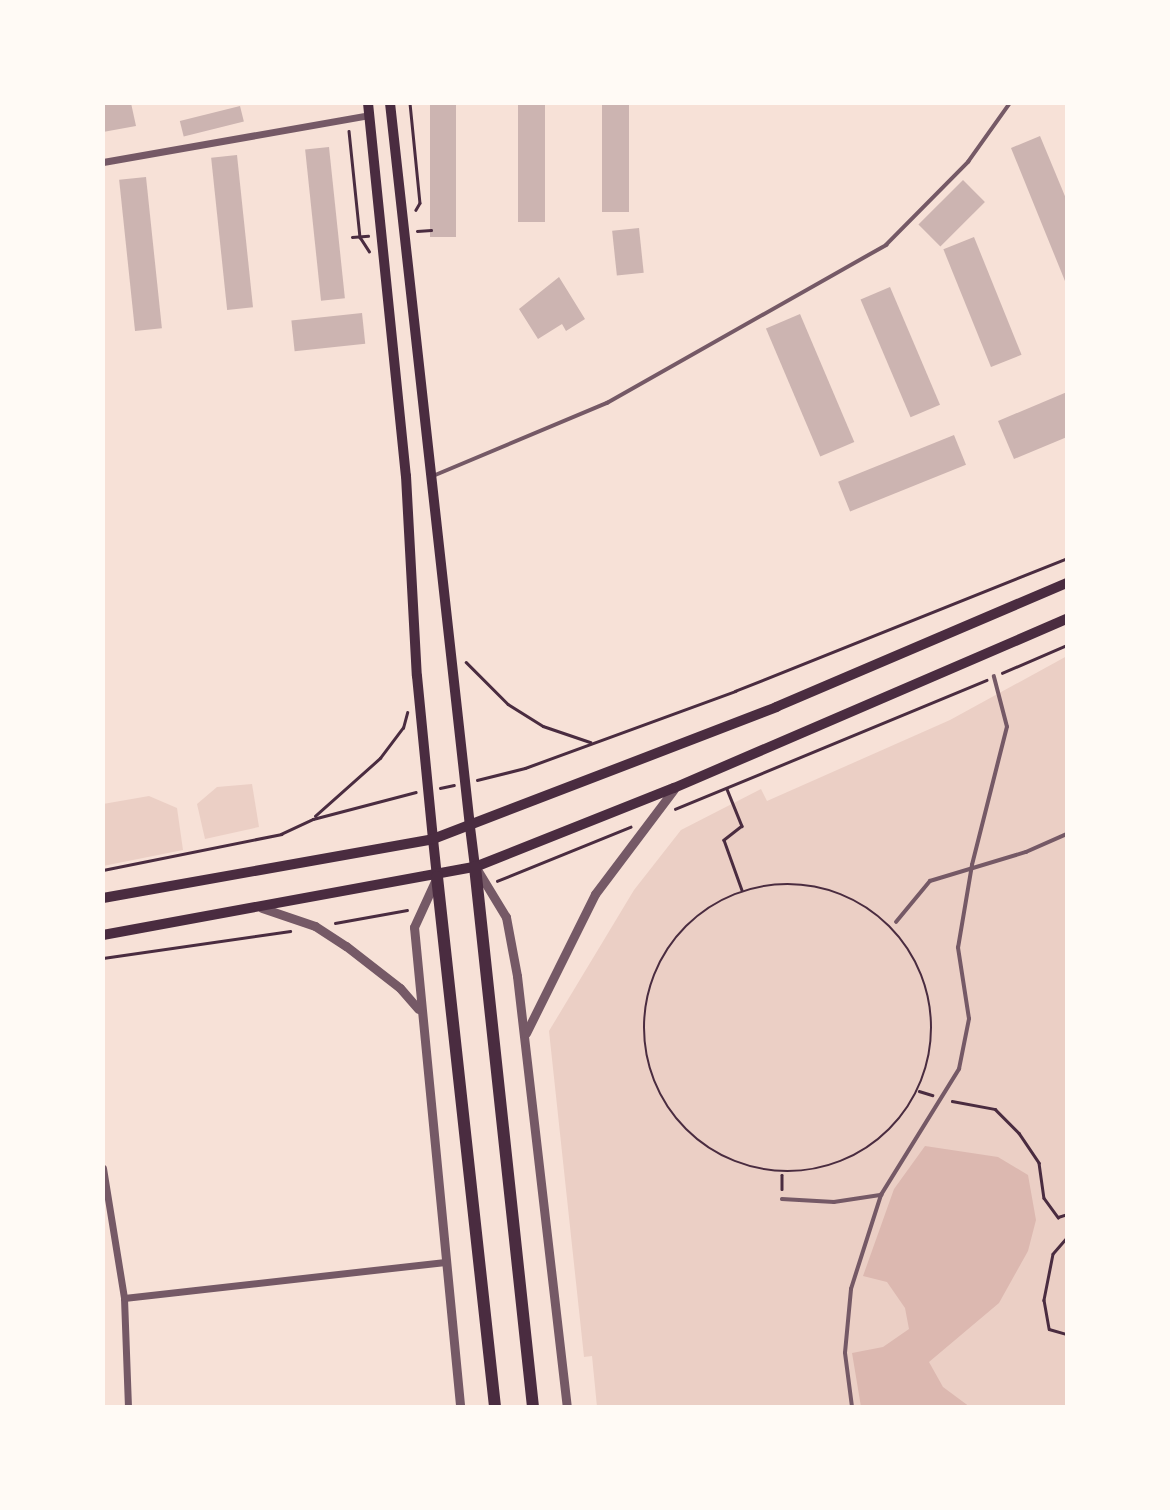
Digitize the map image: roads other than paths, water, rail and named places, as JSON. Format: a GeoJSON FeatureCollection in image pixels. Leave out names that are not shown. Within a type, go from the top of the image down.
{"type":"FeatureCollection","features":[{"type":"Feature","properties":{"kind":"highway"},"geometry":{"type":"LineString","coordinates":[[475,867],[533,1407]]}},
{"type":"Feature","properties":{"kind":"highway"},"geometry":{"type":"LineString","coordinates":[[437,877],[495,1407]]}},
{"type":"Feature","properties":{"kind":"main road"},"geometry":{"type":"LineString","coordinates":[[368,103],[406,476],[428,790],[437,877]]}},
{"type":"Feature","properties":{"kind":"main road"},"geometry":{"type":"LineString","coordinates":[[390,103],[475,867]]}},
{"type":"Feature","properties":{"kind":"main road"},"geometry":{"type":"LineString","coordinates":[[103,898],[433,839],[470,827],[776,707],[1067,583]]}},
{"type":"Feature","properties":{"kind":"main road"},"geometry":{"type":"LineString","coordinates":[[103,935],[437,877],[475,867],[674,788],[1067,619]]}},
{"type":"Feature","properties":{"kind":"street"},"geometry":{"type":"LineString","coordinates":[[103,162],[369,115]]}},
{"type":"Feature","properties":{"kind":"street"},"geometry":{"type":"LineString","coordinates":[[525,1035],[595,894],[674,788]]}},
{"type":"Feature","properties":{"kind":"street"},"geometry":{"type":"LineString","coordinates":[[475,867],[506,917],[525,1035],[566,1407]]}},
{"type":"Feature","properties":{"kind":"street"},"geometry":{"type":"LineString","coordinates":[[437,877],[414,927],[443,1262],[460,1407]]}},
{"type":"Feature","properties":{"kind":"street"},"geometry":{"type":"LineString","coordinates":[[261,908],[316,926],[370,962],[416,1003],[422,1023]]}},
{"type":"Feature","properties":{"kind":"street"},"geometry":{"type":"LineString","coordinates":[[103,1168],[124,1298],[128,1407]]}},
{"type":"Feature","properties":{"kind":"street"},"geometry":{"type":"LineString","coordinates":[[124,1298],[443,1262]]}},
{"type":"Feature","properties":{"kind":"lane"},"geometry":{"type":"LineString","coordinates":[[433,476],[607,403],[886,245],[968,162],[1010,103]]}},
{"type":"Feature","properties":{"kind":"lane"},"geometry":{"type":"LineString","coordinates":[[852,1407],[845,1353],[851,1289],[881,1195],[959,1069],[969,1019],[958,948],[972,865],[1007,727],[994,677]]}},
{"type":"Feature","properties":{"kind":"lane"},"geometry":{"type":"LineString","coordinates":[[896,922],[930,881],[972,865],[1026,852],[1067,834]]}},
{"type":"Feature","properties":{"kind":"lane"},"geometry":{"type":"LineString","coordinates":[[782,1199],[834,1202],[881,1195]]}}]}
